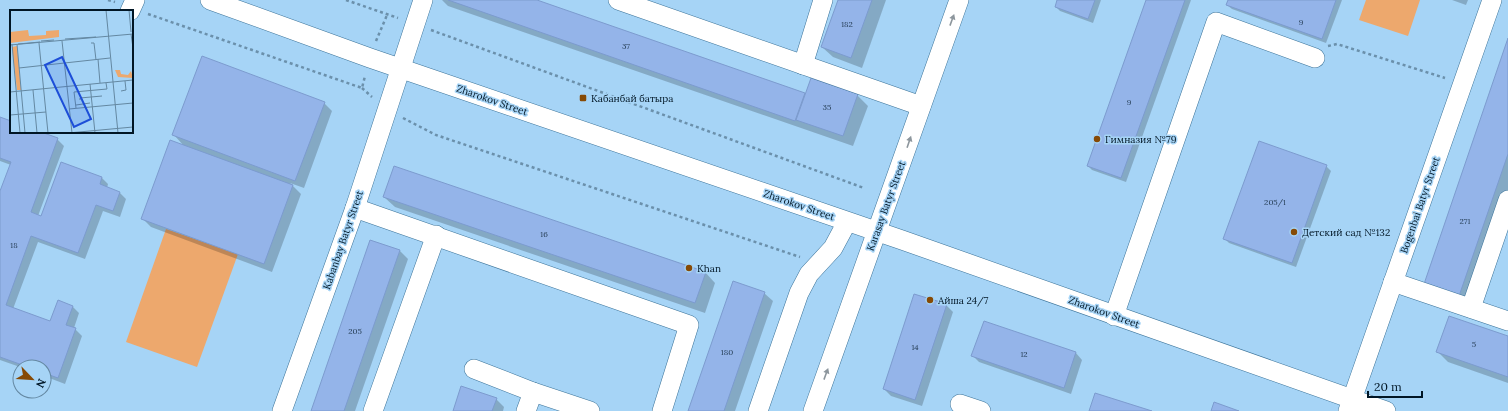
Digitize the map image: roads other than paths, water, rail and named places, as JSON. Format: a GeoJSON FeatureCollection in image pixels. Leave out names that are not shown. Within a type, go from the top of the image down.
{"type":"FeatureCollection","features":[{"type":"Feature","properties":{"kind":"street","name":"Zharokov Street"},"geometry":{"type":"LineString","coordinates":[[210,0],[370,58],[877,232],[1114,316],[1350,405],[1386,411]]}},
{"type":"Feature","properties":{"kind":"street","name":"Kabanbay Batyr Street"},"geometry":{"type":"LineString","coordinates":[[282,411],[355,208],[423,0]]}},
{"type":"Feature","properties":{"kind":"street"},"geometry":{"type":"LineString","coordinates":[[803,65],[824,0]]}},
{"type":"Feature","properties":{"kind":"street","name":"Karasay Batyr Street"},"geometry":{"type":"LineString","coordinates":[[813,411],[959,0]]}},
{"type":"Feature","properties":{"kind":"street","name":"Bogenbai Batyr Street"},"geometry":{"type":"LineString","coordinates":[[1350,405],[1492,0]]}},
{"type":"Feature","properties":{"kind":"street"},"geometry":{"type":"LineString","coordinates":[[626,1],[922,106]]}},
{"type":"Feature","properties":{"kind":"street"},"geometry":{"type":"LineString","coordinates":[[1114,316],[1216,22],[1315,58]]}},
{"type":"Feature","properties":{"kind":"street"},"geometry":{"type":"LineString","coordinates":[[1471,308],[1508,200]]}},
{"type":"Feature","properties":{"kind":"street"},"geometry":{"type":"LineString","coordinates":[[355,208],[436,235],[689,325],[662,411]]}},
{"type":"Feature","properties":{"kind":"street"},"geometry":{"type":"LineString","coordinates":[[758,411],[799,293],[809,274],[833,248],[847,222]]}},
{"type":"Feature","properties":{"kind":"street"},"geometry":{"type":"LineString","coordinates":[[373,411],[436,235]]}},
{"type":"Feature","properties":{"kind":"street"},"geometry":{"type":"LineString","coordinates":[[1393,282],[1508,321]]}},
{"type":"Feature","properties":{"kind":"street"},"geometry":{"type":"LineString","coordinates":[[474,369],[533,392],[590,411]]}},
{"type":"Feature","properties":{"kind":"street"},"geometry":{"type":"LineString","coordinates":[[526,411],[533,392]]}},
{"type":"Feature","properties":{"kind":"street"},"geometry":{"type":"LineString","coordinates":[[960,404],[981,411]]}},
{"type":"Feature","properties":{"kind":"place","name":"Кабанбай батыра"},"geometry":{"type":"Point","coordinates":[583,98]}},
{"type":"Feature","properties":{"kind":"place","name":"Гимназия №79"},"geometry":{"type":"Point","coordinates":[1097,139]}},
{"type":"Feature","properties":{"kind":"place","name":"Детский сад №132"},"geometry":{"type":"Point","coordinates":[1294,232]}},
{"type":"Feature","properties":{"kind":"place","name":"Khan"},"geometry":{"type":"Point","coordinates":[689,268]}},
{"type":"Feature","properties":{"kind":"place","name":"Айша 24/7"},"geometry":{"type":"Point","coordinates":[930,300]}}]}
